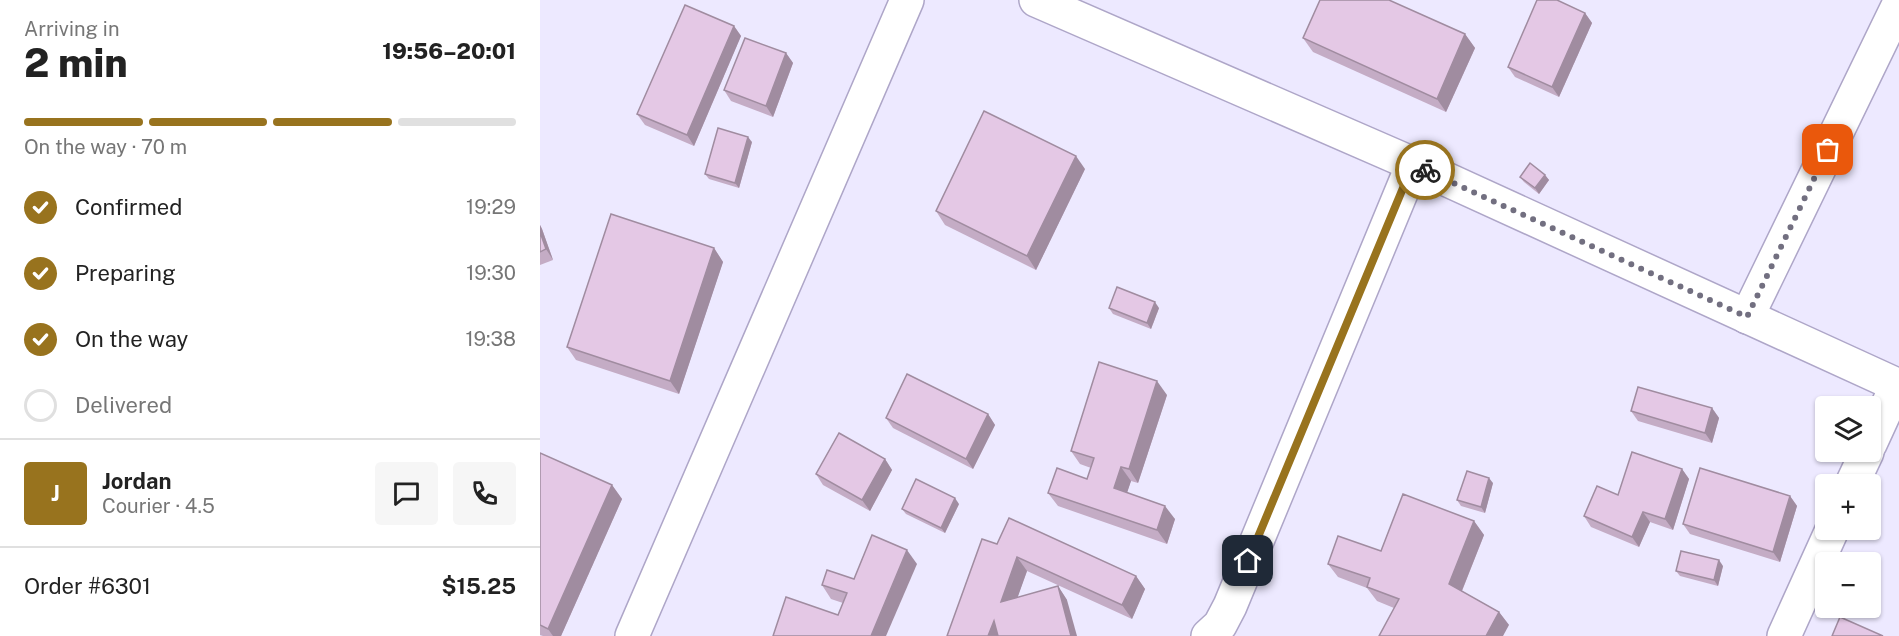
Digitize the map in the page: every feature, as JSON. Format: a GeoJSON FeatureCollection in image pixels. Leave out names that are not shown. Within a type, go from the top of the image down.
{"type":"FeatureCollection","features":[{"type":"Feature","properties":{"kind":"street"},"geometry":{"type":"LineString","coordinates":[[632,636],[907,0]]}},
{"type":"Feature","properties":{"kind":"street"},"geometry":{"type":"LineString","coordinates":[[1036,0],[1413,164],[1898,386],[1881,421]]}},
{"type":"Feature","properties":{"kind":"street"},"geometry":{"type":"LineString","coordinates":[[1747,317],[1899,4]]}},
{"type":"Feature","properties":{"kind":"street"},"geometry":{"type":"LineString","coordinates":[[1208,636],[1221,626],[1230,606],[1413,164]]}},
{"type":"Feature","properties":{"kind":"street"},"geometry":{"type":"LineString","coordinates":[[1784,636],[1827,540]]}},
{"type":"Feature","properties":{"kind":"building"},"geometry":{"type":"Polygon","coordinates":[[[1320,0],[1389,0],[1465,34],[1437,99],[1303,38],[1320,0]]]}},
{"type":"Feature","properties":{"kind":"building"},"geometry":{"type":"Polygon","coordinates":[[[1537,0],[1557,0],[1585,13],[1552,87],[1508,67],[1537,0]]]}},
{"type":"Feature","properties":{"kind":"building"},"geometry":{"type":"Polygon","coordinates":[[[685,5],[734,26],[687,135],[637,114],[685,5]]]}},
{"type":"Feature","properties":{"kind":"building"},"geometry":{"type":"Polygon","coordinates":[[[745,38],[786,53],[766,106],[724,90],[745,38]]]}},
{"type":"Feature","properties":{"kind":"building"},"geometry":{"type":"Polygon","coordinates":[[[984,111],[1076,156],[1027,256],[936,211],[984,111]]]}},
{"type":"Feature","properties":{"kind":"building"},"geometry":{"type":"Polygon","coordinates":[[[718,128],[748,137],[735,183],[705,174],[718,128]]]}},
{"type":"Feature","properties":{"kind":"building"},"geometry":{"type":"Polygon","coordinates":[[[1530,163],[1545,175],[1535,188],[1520,177],[1530,163]]]}},
{"type":"Feature","properties":{"kind":"building"},"geometry":{"type":"Polygon","coordinates":[[[611,214],[714,248],[670,381],[567,347],[611,214]]]}},
{"type":"Feature","properties":{"kind":"building"},"geometry":{"type":"Polygon","coordinates":[[[540,232],[546,249],[540,252],[540,232]]]}},
{"type":"Feature","properties":{"kind":"building"},"geometry":{"type":"Polygon","coordinates":[[[1117,287],[1155,302],[1147,323],[1109,308],[1117,287]]]}},
{"type":"Feature","properties":{"kind":"building"},"geometry":{"type":"Polygon","coordinates":[[[1099,362],[1157,381],[1129,469],[1121,467],[1114,488],[1165,506],[1157,530],[1048,493],[1057,468],[1087,479],[1094,458],[1071,451],[1099,362]]]}},
{"type":"Feature","properties":{"kind":"building"},"geometry":{"type":"Polygon","coordinates":[[[907,374],[988,414],[966,459],[886,418],[907,374]]]}},
{"type":"Feature","properties":{"kind":"building"},"geometry":{"type":"Polygon","coordinates":[[[1638,387],[1712,408],[1705,433],[1631,411],[1638,387]]]}},
{"type":"Feature","properties":{"kind":"building"},"geometry":{"type":"Polygon","coordinates":[[[839,433],[885,459],[862,500],[816,474],[839,433]]]}},
{"type":"Feature","properties":{"kind":"building"},"geometry":{"type":"Polygon","coordinates":[[[1632,452],[1682,469],[1665,519],[1643,512],[1632,537],[1584,516],[1597,486],[1618,495],[1632,452]]]}},
{"type":"Feature","properties":{"kind":"building"},"geometry":{"type":"Polygon","coordinates":[[[540,453],[612,485],[548,629],[540,625],[540,453]]]}},
{"type":"Feature","properties":{"kind":"building"},"geometry":{"type":"Polygon","coordinates":[[[1700,468],[1790,496],[1773,552],[1683,524],[1700,468]]]}},
{"type":"Feature","properties":{"kind":"building"},"geometry":{"type":"Polygon","coordinates":[[[1467,471],[1489,478],[1481,507],[1457,500],[1467,471]]]}},
{"type":"Feature","properties":{"kind":"building"},"geometry":{"type":"Polygon","coordinates":[[[916,479],[955,498],[941,528],[902,509],[916,479]]]}},
{"type":"Feature","properties":{"kind":"building"},"geometry":{"type":"Polygon","coordinates":[[[1403,494],[1474,521],[1449,584],[1499,612],[1486,636],[1379,636],[1399,599],[1367,587],[1370,578],[1328,564],[1338,536],[1381,551],[1403,494]]]}},
{"type":"Feature","properties":{"kind":"building"},"geometry":{"type":"Polygon","coordinates":[[[1009,518],[1136,576],[1122,605],[1017,557],[1001,602],[1058,586],[1071,636],[998,636],[994,621],[988,636],[947,636],[982,539],[997,544],[1009,518]]]}},
{"type":"Feature","properties":{"kind":"building"},"geometry":{"type":"Polygon","coordinates":[[[872,535],[907,550],[871,636],[773,636],[786,597],[838,615],[847,593],[822,585],[827,570],[854,579],[872,535]]]}},
{"type":"Feature","properties":{"kind":"building"},"geometry":{"type":"Polygon","coordinates":[[[1681,551],[1719,560],[1714,580],[1676,571],[1681,551]]]}},
{"type":"Feature","properties":{"kind":"building"},"geometry":{"type":"Polygon","coordinates":[[[1840,618],[1842,618],[1883,636],[1832,636],[1840,618]]]}},
{"type":"Feature","properties":{"kind":"way so far"},"geometry":{"type":"LineString","coordinates":[[1425,170],[1747,317],[1828,150]]}},
{"type":"Feature","properties":{"kind":"route"},"geometry":{"type":"LineString","coordinates":[[1248,561],[1413,164],[1425,170]]}}]}
